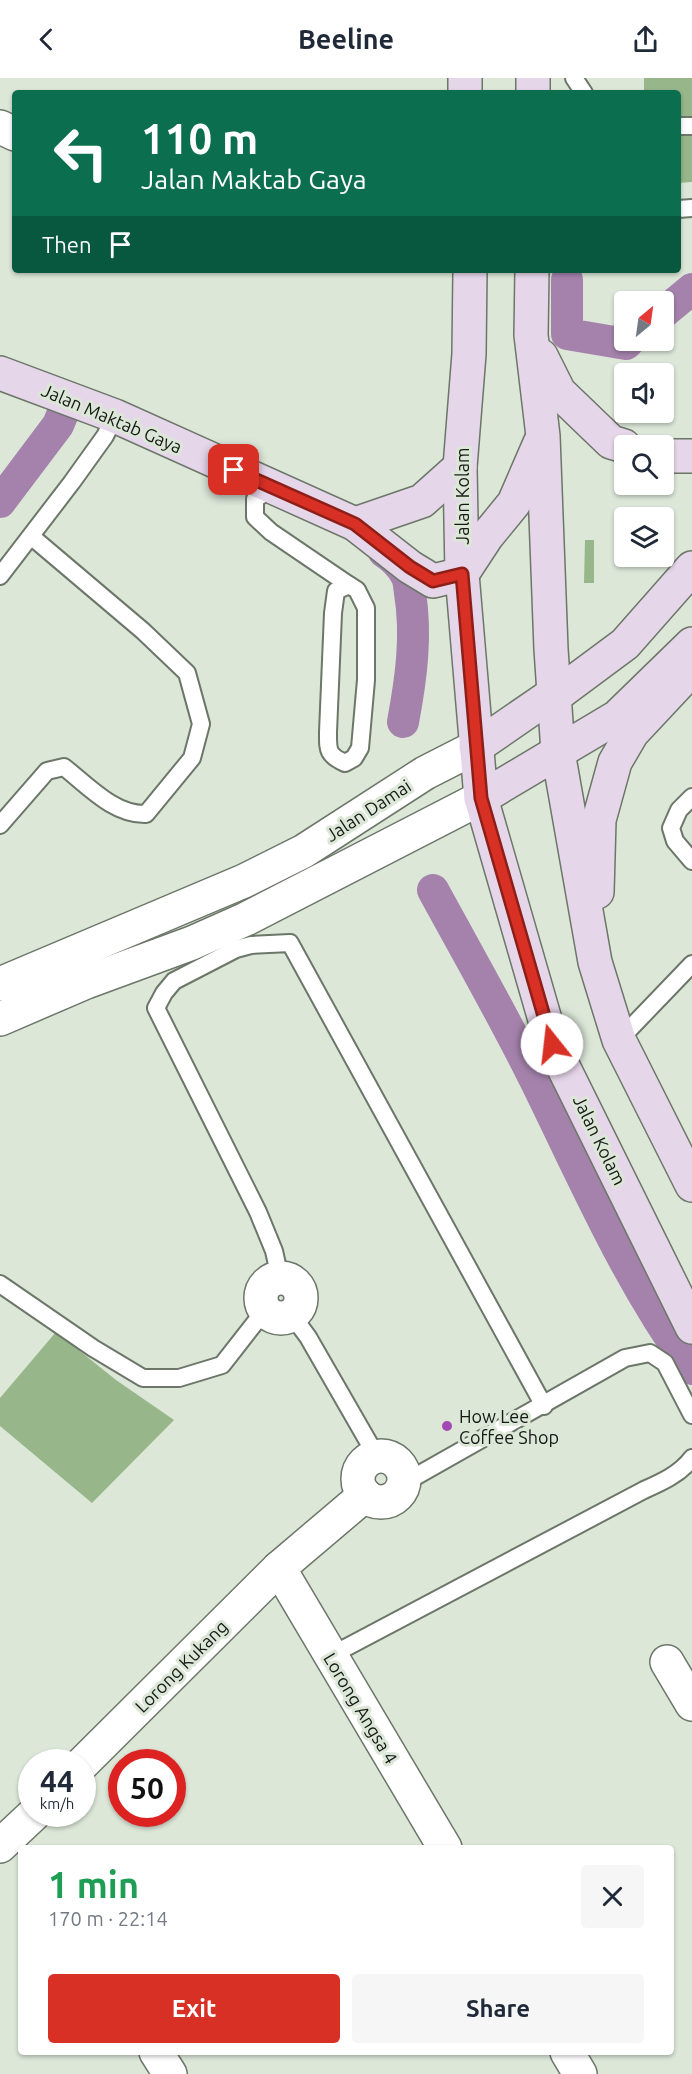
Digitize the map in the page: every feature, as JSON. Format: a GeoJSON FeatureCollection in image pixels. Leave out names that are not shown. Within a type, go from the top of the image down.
{"type":"FeatureCollection","features":[{"type":"Feature","properties":{"kind":"main road","name":"Jalan Kolam"},"geometry":{"type":"LineString","coordinates":[[470,273],[469,354],[460,467],[462,574],[481,798],[552,1044],[692,1327]]}},
{"type":"Feature","properties":{"kind":"main road"},"geometry":{"type":"LineString","coordinates":[[533,273],[531,335],[543,436],[558,752],[595,962],[620,1040],[692,1185]]}},
{"type":"Feature","properties":{"kind":"main road"},"geometry":{"type":"LineString","coordinates":[[531,335],[559,392],[614,443]]}},
{"type":"Feature","properties":{"kind":"main road","name":"Jalan Maktab Gaya"},"geometry":{"type":"LineString","coordinates":[[0,372],[115,416],[355,524],[410,567],[433,581],[462,574]]}},
{"type":"Feature","properties":{"kind":"main road"},"geometry":{"type":"LineString","coordinates":[[462,574],[487,536],[514,503],[543,436]]}},
{"type":"Feature","properties":{"kind":"main road"},"geometry":{"type":"LineString","coordinates":[[674,456],[692,456]]}},
{"type":"Feature","properties":{"kind":"main road"},"geometry":{"type":"LineString","coordinates":[[355,524],[422,501],[460,467]]}},
{"type":"Feature","properties":{"kind":"main road","name":"Jalan Damai"},"geometry":{"type":"LineString","coordinates":[[476,747],[554,694],[559,693],[625,644],[692,568]]}},
{"type":"Feature","properties":{"kind":"main road","name":"Jalan Damai"},"geometry":{"type":"LineString","coordinates":[[481,798],[617,717],[692,644]]}},
{"type":"Feature","properties":{"kind":"main road"},"geometry":{"type":"LineString","coordinates":[[595,962],[599,820],[615,762],[632,733],[692,669]]}},
{"type":"Feature","properties":{"kind":"street","name":"Jalan Damai"},"geometry":{"type":"LineString","coordinates":[[0,984],[244,881],[304,850],[425,774],[476,747]]}},
{"type":"Feature","properties":{"kind":"street","name":"Jalan Damai"},"geometry":{"type":"LineString","coordinates":[[0,1019],[86,982],[192,943],[246,919],[481,798]]}},
{"type":"Feature","properties":{"kind":"street"},"geometry":{"type":"LineString","coordinates":[[278,1312],[261,1298],[264,1286],[280,1278]]}},
{"type":"Feature","properties":{"kind":"street"},"geometry":{"type":"LineString","coordinates":[[384,1456],[398,1463],[405,1476],[402,1490],[391,1500],[378,1502],[365,1495],[359,1483],[361,1469],[370,1459],[377,1457],[384,1456]]}},
{"type":"Feature","properties":{"kind":"street","name":"Lorong Kukang"},"geometry":{"type":"LineString","coordinates":[[96,1750],[279,1568],[365,1495]]}},
{"type":"Feature","properties":{"kind":"street","name":"Lorong Angsa 4"},"geometry":{"type":"LineString","coordinates":[[279,1568],[443,1845]]}},
{"type":"Feature","properties":{"kind":"street"},"geometry":{"type":"LineString","coordinates":[[667,1662],[692,1704]]}},
{"type":"Feature","properties":{"kind":"street"},"geometry":{"type":"LineString","coordinates":[[158,2055],[170,2074]]}},
{"type":"Feature","properties":{"kind":"street"},"geometry":{"type":"LineString","coordinates":[[569,2055],[580,2074]]}},
{"type":"Feature","properties":{"kind":"lane"},"geometry":{"type":"LineString","coordinates":[[0,576],[32,537],[105,436],[115,416]]}},
{"type":"Feature","properties":{"kind":"lane"},"geometry":{"type":"LineString","coordinates":[[273,488],[255,499],[255,517],[271,532],[357,590],[366,608],[366,680],[360,748],[354,758],[345,763],[334,758],[328,750],[328,732],[336,591],[349,585]]}},
{"type":"Feature","properties":{"kind":"lane"},"geometry":{"type":"LineString","coordinates":[[0,825],[47,771],[64,767],[122,810],[135,814],[146,814],[192,758],[201,724],[187,673],[143,631],[32,537]]}},
{"type":"Feature","properties":{"kind":"lane"},"geometry":{"type":"LineString","coordinates":[[692,797],[679,810],[671,828],[675,841],[692,861]]}},
{"type":"Feature","properties":{"kind":"lane"},"geometry":{"type":"LineString","coordinates":[[280,1278],[274,1251],[258,1212],[156,1008],[174,981],[236,949],[251,945],[290,943],[544,1406]]}},
{"type":"Feature","properties":{"kind":"lane"},"geometry":{"type":"LineString","coordinates":[[620,1040],[692,964]]}},
{"type":"Feature","properties":{"kind":"lane"},"geometry":{"type":"LineString","coordinates":[[0,1284],[93,1348],[143,1378],[179,1378],[222,1365],[278,1312],[308,1337],[377,1457]]}},
{"type":"Feature","properties":{"kind":"lane"},"geometry":{"type":"LineString","coordinates":[[404,1483],[544,1406],[625,1358],[650,1353],[665,1363],[692,1415]]}},
{"type":"Feature","properties":{"kind":"lane"},"geometry":{"type":"LineString","coordinates":[[330,1656],[663,1482],[686,1466],[692,1458]]}},
{"type":"Feature","properties":{"kind":"building"},"geometry":{"type":"Polygon","coordinates":[[[644,78],[692,78],[692,182],[681,183],[681,90],[644,90],[644,78]]]}},
{"type":"Feature","properties":{"kind":"building"},"geometry":{"type":"Polygon","coordinates":[[[585,540],[594,540],[594,583],[584,583],[585,540]]]}},
{"type":"Feature","properties":{"kind":"building"},"geometry":{"type":"Polygon","coordinates":[[[56,1332],[116,1380],[174,1420],[92,1503],[0,1426],[0,1398],[56,1332]]]}},
{"type":"Feature","properties":{"kind":"waterway"},"geometry":{"type":"LineString","coordinates":[[567,280],[567,334],[614,342]]}},
{"type":"Feature","properties":{"kind":"waterway"},"geometry":{"type":"LineString","coordinates":[[674,304],[692,289]]}},
{"type":"Feature","properties":{"kind":"waterway"},"geometry":{"type":"LineString","coordinates":[[0,502],[58,425],[63,413]]}},
{"type":"Feature","properties":{"kind":"waterway"},"geometry":{"type":"LineString","coordinates":[[384,552],[402,568],[407,577],[412,609],[412,658],[403,722]]}},
{"type":"Feature","properties":{"kind":"waterway"},"geometry":{"type":"LineString","coordinates":[[433,890],[514,1039],[629,1268],[648,1303],[692,1369]]}},
{"type":"Feature","properties":{"kind":"place","name":"How Lee Coffee Shop"},"geometry":{"type":"Point","coordinates":[447,1426]}},
{"type":"Feature","properties":{"kind":"route"},"geometry":{"type":"LineString","coordinates":[[234,470],[355,524],[410,567],[433,581],[462,574],[481,798],[552,1044]]}}]}
